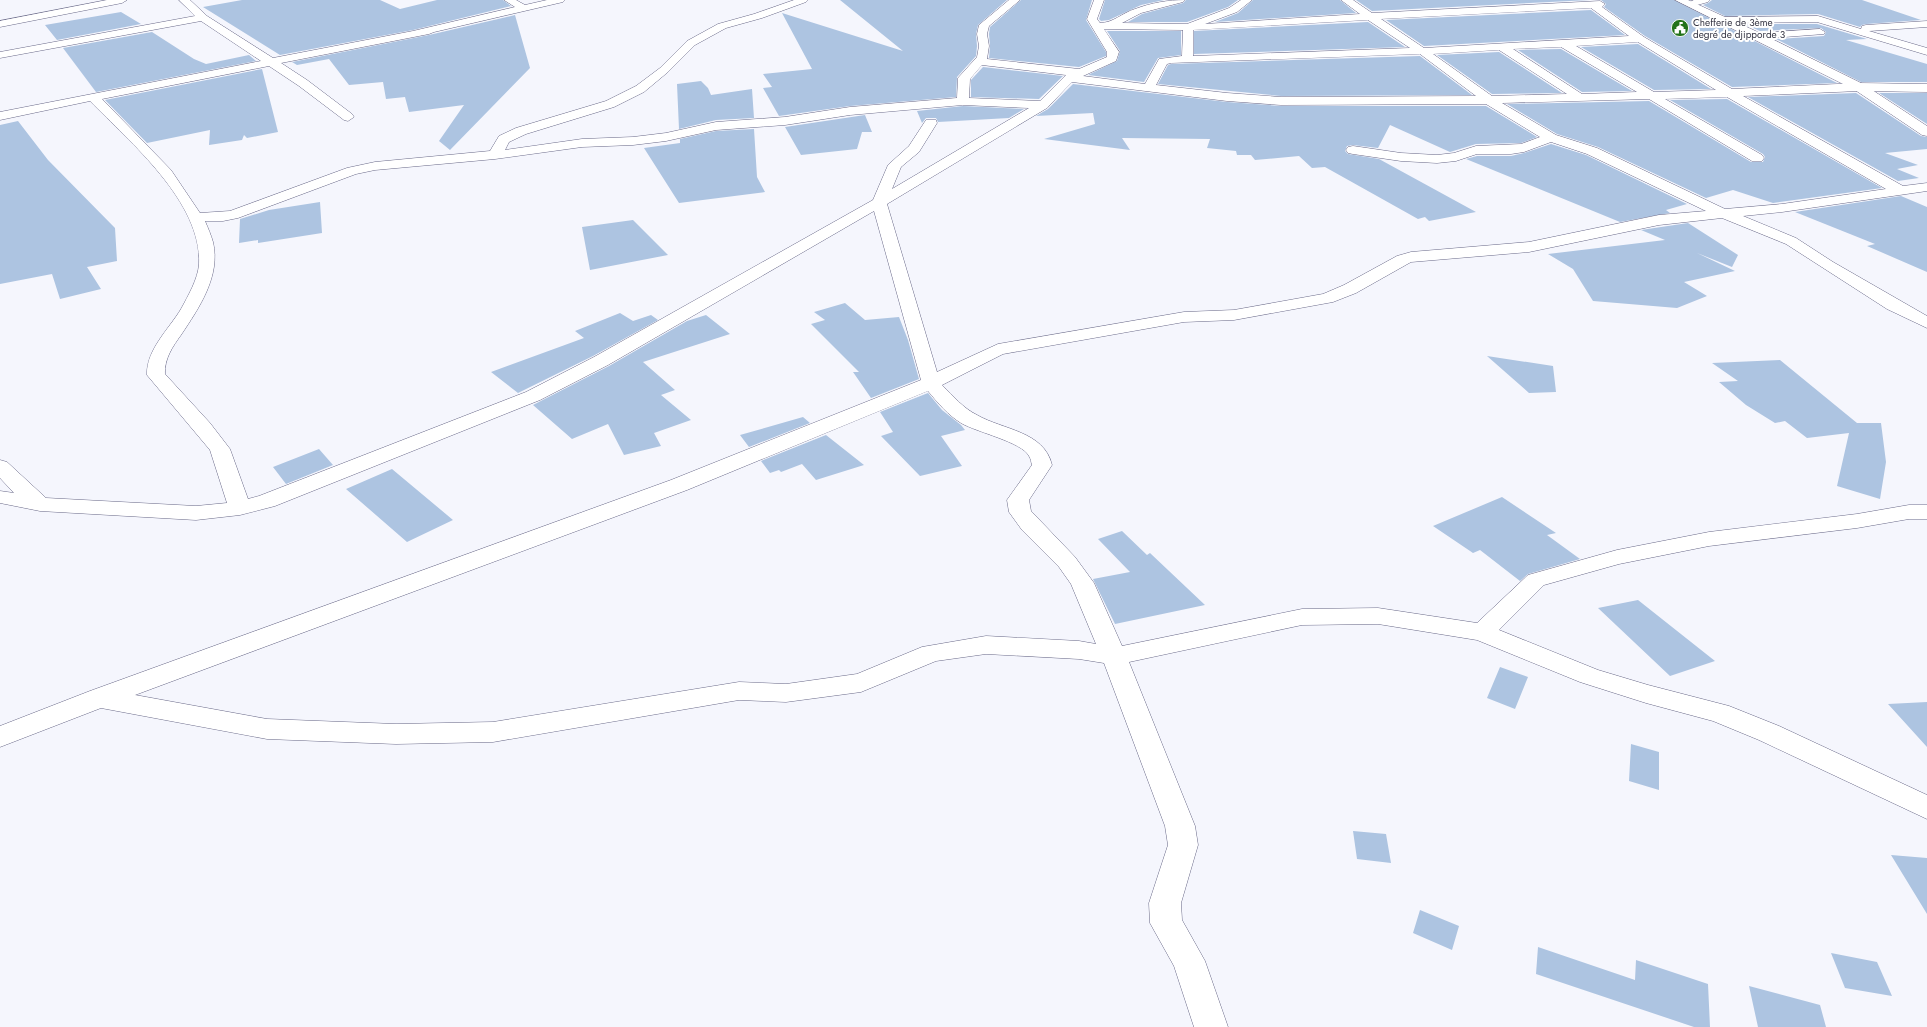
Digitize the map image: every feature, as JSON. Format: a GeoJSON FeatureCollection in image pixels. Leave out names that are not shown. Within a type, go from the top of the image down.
{"type":"FeatureCollection","features":[{"type":"Feature","properties":{"kind":"street"},"geometry":{"type":"LineString","coordinates":[[0,24],[122,0]]}},
{"type":"Feature","properties":{"kind":"street"},"geometry":{"type":"LineString","coordinates":[[184,0],[203,18],[303,83],[348,117]]}},
{"type":"Feature","properties":{"kind":"street"},"geometry":{"type":"LineString","coordinates":[[509,0],[524,8]]}},
{"type":"Feature","properties":{"kind":"street"},"geometry":{"type":"LineString","coordinates":[[0,116],[93,96],[423,31],[560,0]]}},
{"type":"Feature","properties":{"kind":"street"},"geometry":{"type":"LineString","coordinates":[[495,155],[504,139],[520,131],[610,104],[640,89],[664,70],[691,43],[722,26],[758,16],[803,0]]}},
{"type":"Feature","properties":{"kind":"street"},"geometry":{"type":"LineString","coordinates":[[963,101],[964,78],[982,58],[984,46],[982,34],[984,25],[1015,0]]}},
{"type":"Feature","properties":{"kind":"street"},"geometry":{"type":"LineString","coordinates":[[0,497],[40,504],[196,513],[240,508],[267,501],[316,484],[533,396],[601,361],[879,202],[1043,105],[1074,75],[1112,58],[1113,52],[1092,19],[1099,0]]}},
{"type":"Feature","properties":{"kind":"street"},"geometry":{"type":"LineString","coordinates":[[1108,27],[1137,11],[1180,0]]}},
{"type":"Feature","properties":{"kind":"street"},"geometry":{"type":"LineString","coordinates":[[1188,27],[1233,10],[1247,0]]}},
{"type":"Feature","properties":{"kind":"street"},"geometry":{"type":"LineString","coordinates":[[1346,0],[1422,51],[1489,100],[1551,138],[1592,151],[1724,214],[1790,241],[1886,302],[1927,323]]}},
{"type":"Feature","properties":{"kind":"street"},"geometry":{"type":"LineString","coordinates":[[1420,14],[1430,2]]}},
{"type":"Feature","properties":{"kind":"street"},"geometry":{"type":"LineString","coordinates":[[1096,26],[1214,27],[1368,16],[1524,10],[1598,2],[1596,7],[1640,39],[1898,190]]}},
{"type":"Feature","properties":{"kind":"street"},"geometry":{"type":"LineString","coordinates":[[1693,3],[1859,87],[1927,132]]}},
{"type":"Feature","properties":{"kind":"street"},"geometry":{"type":"LineString","coordinates":[[0,55],[203,18]]}},
{"type":"Feature","properties":{"kind":"street"},"geometry":{"type":"LineString","coordinates":[[1725,20],[1809,18],[1827,21],[1927,52]]}},
{"type":"Feature","properties":{"kind":"street"},"geometry":{"type":"LineString","coordinates":[[1758,36],[1927,24]]}},
{"type":"Feature","properties":{"kind":"street"},"geometry":{"type":"LineString","coordinates":[[1187,59],[1188,27]]}},
{"type":"Feature","properties":{"kind":"street"},"geometry":{"type":"LineString","coordinates":[[1149,87],[1163,61],[1422,51],[1640,39]]}},
{"type":"Feature","properties":{"kind":"street"},"geometry":{"type":"LineString","coordinates":[[1563,43],[1757,158]]}},
{"type":"Feature","properties":{"kind":"street"},"geometry":{"type":"LineString","coordinates":[[1500,46],[1581,98]]}},
{"type":"Feature","properties":{"kind":"street"},"geometry":{"type":"LineString","coordinates":[[979,61],[1149,87],[1227,97],[1281,101],[1489,100],[1730,93],[1859,87],[1927,88]]}},
{"type":"Feature","properties":{"kind":"street"},"geometry":{"type":"LineString","coordinates":[[93,96],[166,172],[197,217],[206,240],[208,265],[192,305],[163,349],[154,368],[156,375],[203,427],[220,449],[240,508]]}},
{"type":"Feature","properties":{"kind":"street"},"geometry":{"type":"LineString","coordinates":[[197,217],[224,217],[362,168],[495,155],[582,143],[633,141],[666,137],[716,126],[785,121],[850,111],[963,101],[1043,105]]}},
{"type":"Feature","properties":{"kind":"street"},"geometry":{"type":"LineString","coordinates":[[931,123],[914,149],[895,165],[879,202],[931,383],[945,400],[969,419],[1024,443],[1034,449],[1041,457],[1042,465],[1018,500],[1020,512],[1030,525],[1067,562],[1082,583],[1114,656],[1180,826],[1183,845],[1165,903],[1166,923],[1189,962],[1211,1027]]}},
{"type":"Feature","properties":{"kind":"street"},"geometry":{"type":"LineString","coordinates":[[1353,150],[1401,157],[1437,159],[1456,157],[1476,150],[1511,150],[1524,148],[1551,138]]}},
{"type":"Feature","properties":{"kind":"street"},"geometry":{"type":"LineString","coordinates":[[0,737],[100,698],[679,485],[931,383],[998,349],[1184,317],[1234,315],[1327,298],[1350,289],[1404,259],[1411,257],[1497,252],[1529,248],[1659,220],[1782,208],[1927,187]]}},
{"type":"Feature","properties":{"kind":"street"},"geometry":{"type":"LineString","coordinates":[[0,466],[40,504]]}},
{"type":"Feature","properties":{"kind":"street"},"geometry":{"type":"LineString","coordinates":[[1482,632],[1536,580],[1617,558],[1709,539],[1857,521],[1909,512],[1927,512]]}},
{"type":"Feature","properties":{"kind":"street"},"geometry":{"type":"LineString","coordinates":[[100,698],[267,729],[396,734],[493,732],[739,690],[786,693],[861,683],[931,653],[986,645],[1079,650],[1114,656],[1302,617],[1378,616],[1482,632],[1589,676],[1646,694],[1720,713],[1769,733],[1927,808]]}},
{"type":"Feature","properties":{"kind":"building"},"geometry":{"type":"Polygon","coordinates":[[[242,0],[380,0],[400,9],[437,0],[503,0],[511,6],[413,30],[280,55],[203,7],[242,0]]]}},
{"type":"Feature","properties":{"kind":"building"},"geometry":{"type":"Polygon","coordinates":[[[840,0],[1007,0],[978,25],[976,34],[976,56],[957,77],[956,97],[850,106],[779,116],[763,88],[772,87],[763,74],[812,69],[782,13],[903,51],[840,0]]]}},
{"type":"Feature","properties":{"kind":"building"},"geometry":{"type":"Polygon","coordinates":[[[1021,0],[1092,0],[1086,20],[1106,52],[1106,56],[1079,67],[989,58],[990,27],[1021,0]]]}},
{"type":"Feature","properties":{"kind":"building"},"geometry":{"type":"Polygon","coordinates":[[[1105,0],[1164,0],[1141,5],[1109,20],[1101,21],[1099,19],[1105,0]]]}},
{"type":"Feature","properties":{"kind":"building"},"geometry":{"type":"Polygon","coordinates":[[[1186,0],[1238,0],[1228,7],[1187,22],[1128,22],[1142,14],[1183,3],[1186,0]]]}},
{"type":"Feature","properties":{"kind":"building"},"geometry":{"type":"Polygon","coordinates":[[[1253,0],[1340,0],[1356,13],[1215,22],[1238,13],[1253,0]]]}},
{"type":"Feature","properties":{"kind":"building"},"geometry":{"type":"Polygon","coordinates":[[[1356,0],[1590,0],[1372,11],[1356,0]]]}},
{"type":"Feature","properties":{"kind":"building"},"geometry":{"type":"Polygon","coordinates":[[[1601,0],[1674,0],[1837,83],[1732,87],[1645,36],[1604,7],[1606,4],[1601,0]]]}},
{"type":"Feature","properties":{"kind":"building"},"geometry":{"type":"Polygon","coordinates":[[[1712,0],[1862,0],[1921,20],[1866,24],[1860,27],[1818,14],[1725,16],[1703,5],[1712,0]]]}},
{"type":"Feature","properties":{"kind":"building"},"geometry":{"type":"Polygon","coordinates":[[[1591,10],[1625,35],[1424,46],[1386,20],[1591,10]]]}},
{"type":"Feature","properties":{"kind":"building"},"geometry":{"type":"Polygon","coordinates":[[[121,12],[141,24],[57,40],[45,25],[121,12]]]}},
{"type":"Feature","properties":{"kind":"building"},"geometry":{"type":"Polygon","coordinates":[[[515,15],[530,68],[450,150],[439,141],[464,105],[409,112],[405,97],[386,99],[383,82],[349,85],[329,59],[297,65],[292,62],[429,35],[515,15]]]}},
{"type":"Feature","properties":{"kind":"building"},"geometry":{"type":"Polygon","coordinates":[[[1368,22],[1405,47],[1194,54],[1194,31],[1368,22]]]}},
{"type":"Feature","properties":{"kind":"building"},"geometry":{"type":"Polygon","coordinates":[[[1744,24],[1817,24],[1867,39],[1846,40],[1927,64],[1927,82],[1861,82],[1776,39],[1824,36],[1826,32],[1821,28],[1760,31],[1744,24]]]}},
{"type":"Feature","properties":{"kind":"building"},"geometry":{"type":"Polygon","coordinates":[[[1107,31],[1181,31],[1181,55],[1158,58],[1144,82],[1088,75],[1117,61],[1120,51],[1107,31]]]}},
{"type":"Feature","properties":{"kind":"building"},"geometry":{"type":"Polygon","coordinates":[[[152,32],[194,59],[206,64],[249,55],[256,61],[96,92],[63,48],[152,32]]]}},
{"type":"Feature","properties":{"kind":"building"},"geometry":{"type":"Polygon","coordinates":[[[1638,44],[1711,89],[1654,90],[1581,47],[1638,44]]]}},
{"type":"Feature","properties":{"kind":"building"},"geometry":{"type":"Polygon","coordinates":[[[1561,49],[1632,91],[1582,92],[1518,50],[1561,49]]]}},
{"type":"Feature","properties":{"kind":"building"},"geometry":{"type":"Polygon","coordinates":[[[1499,52],[1562,93],[1492,94],[1437,55],[1499,52]]]}},
{"type":"Feature","properties":{"kind":"building"},"geometry":{"type":"Polygon","coordinates":[[[1420,56],[1472,95],[1281,96],[1158,84],[1168,65],[1171,64],[1420,56]]]}},
{"type":"Feature","properties":{"kind":"building"},"geometry":{"type":"Polygon","coordinates":[[[983,67],[1063,76],[1039,99],[971,97],[971,80],[983,67]]]}},
{"type":"Feature","properties":{"kind":"building"},"geometry":{"type":"Polygon","coordinates":[[[262,69],[278,132],[247,138],[244,135],[242,140],[209,145],[210,130],[147,143],[105,100],[262,69]]]}},
{"type":"Feature","properties":{"kind":"building"},"geometry":{"type":"Polygon","coordinates":[[[701,81],[708,88],[711,95],[752,89],[754,118],[716,120],[679,129],[677,84],[701,81]]]}},
{"type":"Feature","properties":{"kind":"building"},"geometry":{"type":"Polygon","coordinates":[[[1073,84],[1227,102],[1281,106],[1486,106],[1537,137],[1521,143],[1476,144],[1450,152],[1390,125],[1378,148],[1353,145],[1347,146],[1345,151],[1348,154],[1379,159],[1476,212],[1429,221],[1425,217],[1418,219],[1325,167],[1312,168],[1299,156],[1255,160],[1251,155],[1237,155],[1236,151],[1207,148],[1210,139],[1122,138],[1130,150],[1044,139],[1095,124],[1093,113],[1036,116],[1048,109],[1073,84]]]}},
{"type":"Feature","properties":{"kind":"building"},"geometry":{"type":"Polygon","coordinates":[[[1856,93],[1921,136],[1927,137],[1927,149],[1885,153],[1918,165],[1897,169],[1919,178],[1898,181],[1748,97],[1856,93]]]}},
{"type":"Feature","properties":{"kind":"building"},"geometry":{"type":"Polygon","coordinates":[[[1879,93],[1927,93],[1927,124],[1879,93]]]}},
{"type":"Feature","properties":{"kind":"building"},"geometry":{"type":"Polygon","coordinates":[[[1727,99],[1882,188],[1773,203],[1733,190],[1706,198],[1598,147],[1557,134],[1507,104],[1649,101],[1751,162],[1763,162],[1765,157],[1763,154],[1670,100],[1727,99]]]}},
{"type":"Feature","properties":{"kind":"building"},"geometry":{"type":"Polygon","coordinates":[[[963,106],[1024,109],[1009,118],[938,122],[936,118],[926,118],[922,123],[917,111],[963,106]]]}},
{"type":"Feature","properties":{"kind":"building"},"geometry":{"type":"Polygon","coordinates":[[[865,115],[872,132],[862,132],[857,149],[801,155],[785,127],[865,115]]]}},
{"type":"Feature","properties":{"kind":"building"},"geometry":{"type":"Polygon","coordinates":[[[18,121],[48,160],[115,228],[117,261],[87,267],[101,289],[60,299],[52,274],[0,284],[0,125],[18,121]]]}},
{"type":"Feature","properties":{"kind":"building"},"geometry":{"type":"Polygon","coordinates":[[[754,129],[757,177],[765,192],[679,203],[644,148],[680,143],[680,139],[716,131],[754,129]]]}},
{"type":"Feature","properties":{"kind":"building"},"geometry":{"type":"Polygon","coordinates":[[[1551,144],[1586,155],[1687,204],[1666,210],[1670,213],[1620,222],[1466,159],[1477,156],[1511,156],[1551,144]]]}},
{"type":"Feature","properties":{"kind":"building"},"geometry":{"type":"Polygon","coordinates":[[[1901,196],[1927,207],[1927,272],[1867,246],[1875,244],[1795,212],[1901,196]]]}},
{"type":"Feature","properties":{"kind":"building"},"geometry":{"type":"Polygon","coordinates":[[[320,202],[322,233],[258,243],[258,240],[239,243],[240,219],[269,210],[320,202]]]}},
{"type":"Feature","properties":{"kind":"building"},"geometry":{"type":"Polygon","coordinates":[[[633,220],[668,255],[590,270],[582,227],[633,220]]]}},
{"type":"Feature","properties":{"kind":"building"},"geometry":{"type":"Polygon","coordinates":[[[1688,223],[1738,255],[1732,267],[1697,253],[1735,271],[1684,282],[1707,296],[1677,308],[1593,301],[1573,269],[1548,254],[1665,240],[1641,230],[1688,223]]]}},
{"type":"Feature","properties":{"kind":"building"},"geometry":{"type":"Polygon","coordinates":[[[845,303],[865,320],[899,317],[908,340],[919,379],[871,398],[853,372],[859,372],[811,324],[825,320],[814,312],[845,303]]]}},
{"type":"Feature","properties":{"kind":"building"},"geometry":{"type":"Polygon","coordinates":[[[620,313],[633,321],[651,315],[658,320],[593,356],[518,393],[491,372],[584,338],[575,331],[620,313]]]}},
{"type":"Feature","properties":{"kind":"building"},"geometry":{"type":"Polygon","coordinates":[[[706,315],[730,334],[643,362],[675,390],[661,395],[691,420],[654,433],[661,446],[624,455],[608,424],[572,439],[533,405],[609,366],[687,321],[706,315]]]}},
{"type":"Feature","properties":{"kind":"building"},"geometry":{"type":"Polygon","coordinates":[[[1487,356],[1553,366],[1556,392],[1529,393],[1487,356]]]}},
{"type":"Feature","properties":{"kind":"building"},"geometry":{"type":"Polygon","coordinates":[[[1780,360],[1857,423],[1881,423],[1886,462],[1880,499],[1837,486],[1849,433],[1807,438],[1785,421],[1775,423],[1746,405],[1719,382],[1738,381],[1712,363],[1780,360]]]}},
{"type":"Feature","properties":{"kind":"building"},"geometry":{"type":"Polygon","coordinates":[[[928,393],[942,410],[965,430],[941,436],[962,466],[920,476],[881,436],[893,432],[880,412],[928,393]]]}},
{"type":"Feature","properties":{"kind":"building"},"geometry":{"type":"Polygon","coordinates":[[[803,417],[810,423],[749,447],[740,435],[803,417]]]}},
{"type":"Feature","properties":{"kind":"building"},"geometry":{"type":"Polygon","coordinates":[[[826,435],[864,465],[816,480],[802,464],[781,472],[779,470],[770,473],[761,461],[826,435]]]}},
{"type":"Feature","properties":{"kind":"building"},"geometry":{"type":"Polygon","coordinates":[[[319,449],[333,465],[286,484],[273,467],[319,449]]]}},
{"type":"Feature","properties":{"kind":"building"},"geometry":{"type":"Polygon","coordinates":[[[392,469],[453,520],[407,542],[346,489],[392,469]]]}},
{"type":"Feature","properties":{"kind":"building"},"geometry":{"type":"Polygon","coordinates":[[[1502,497],[1556,533],[1547,535],[1580,559],[1528,574],[1520,581],[1480,550],[1473,553],[1433,526],[1502,497]]]}},
{"type":"Feature","properties":{"kind":"building"},"geometry":{"type":"Polygon","coordinates":[[[1122,531],[1147,555],[1150,553],[1205,605],[1115,624],[1093,579],[1130,572],[1098,539],[1122,531]]]}},
{"type":"Feature","properties":{"kind":"building"},"geometry":{"type":"Polygon","coordinates":[[[1638,600],[1715,661],[1670,676],[1598,608],[1638,600]]]}},
{"type":"Feature","properties":{"kind":"building"},"geometry":{"type":"Polygon","coordinates":[[[1500,667],[1528,677],[1515,709],[1487,698],[1500,667]]]}},
{"type":"Feature","properties":{"kind":"building"},"geometry":{"type":"Polygon","coordinates":[[[1927,702],[1927,747],[1888,704],[1927,702]]]}},
{"type":"Feature","properties":{"kind":"building"},"geometry":{"type":"Polygon","coordinates":[[[1631,744],[1659,752],[1659,790],[1629,781],[1631,744]]]}},
{"type":"Feature","properties":{"kind":"building"},"geometry":{"type":"Polygon","coordinates":[[[1353,831],[1386,834],[1391,863],[1357,859],[1353,831]]]}},
{"type":"Feature","properties":{"kind":"building"},"geometry":{"type":"Polygon","coordinates":[[[1891,855],[1927,858],[1927,914],[1891,855]]]}},
{"type":"Feature","properties":{"kind":"building"},"geometry":{"type":"Polygon","coordinates":[[[1420,910],[1459,926],[1452,950],[1413,933],[1420,910]]]}},
{"type":"Feature","properties":{"kind":"building"},"geometry":{"type":"Polygon","coordinates":[[[1538,947],[1635,980],[1636,960],[1708,984],[1710,1027],[1694,1027],[1536,974],[1538,947]]]}},
{"type":"Feature","properties":{"kind":"building"},"geometry":{"type":"Polygon","coordinates":[[[1831,953],[1877,962],[1892,996],[1845,988],[1831,953]]]}},
{"type":"Feature","properties":{"kind":"building"},"geometry":{"type":"Polygon","coordinates":[[[1749,986],[1820,1005],[1826,1027],[1758,1027],[1749,986]]]}},
{"type":"Feature","properties":{"kind":"place","name":"Chefferie de 3ème degré de djipporde 3"},"geometry":{"type":"Point","coordinates":[1680,28]}}]}
